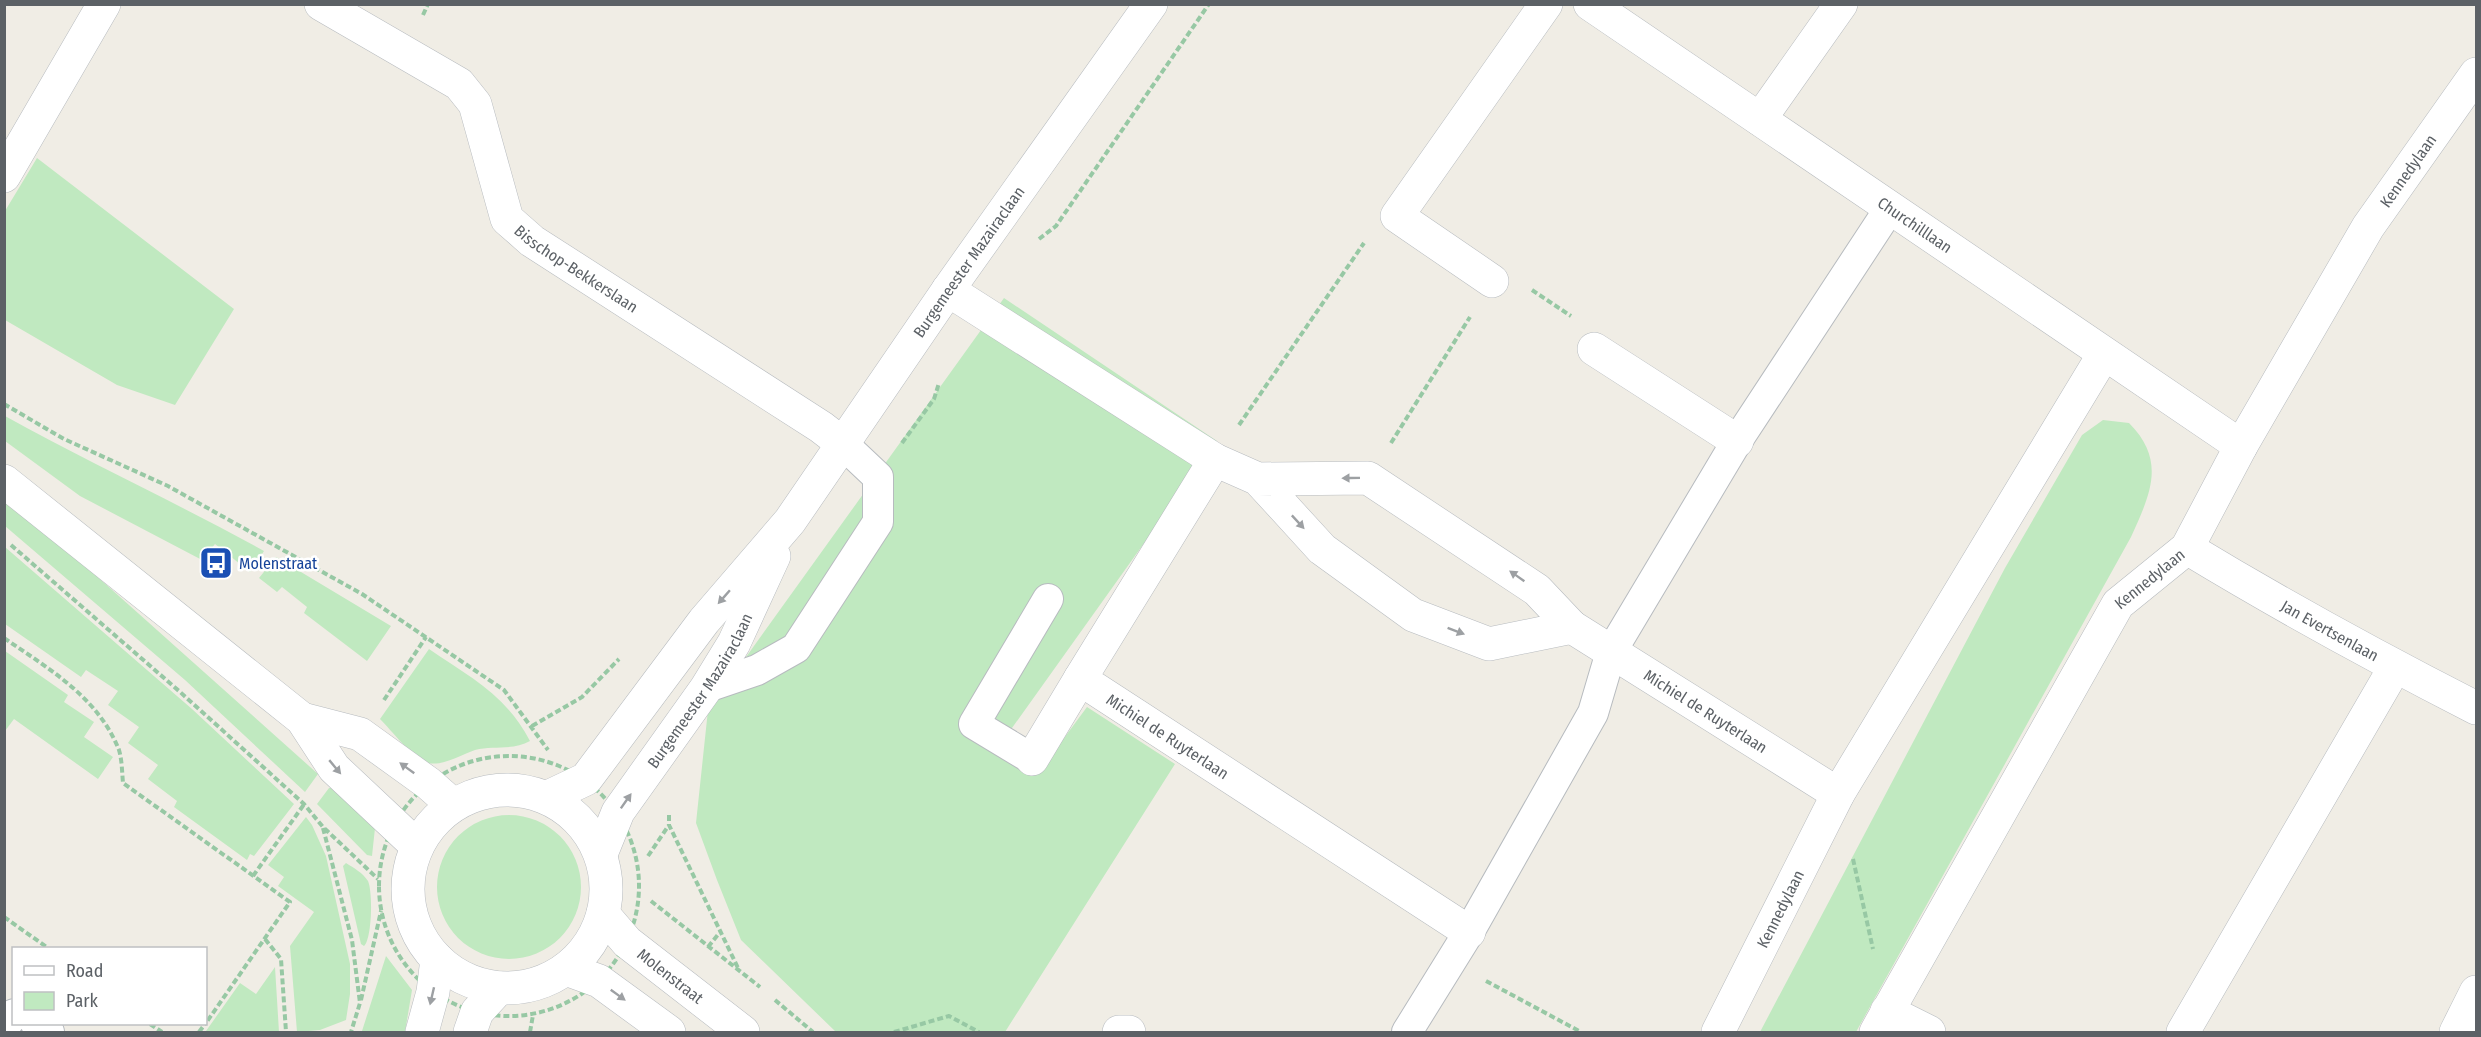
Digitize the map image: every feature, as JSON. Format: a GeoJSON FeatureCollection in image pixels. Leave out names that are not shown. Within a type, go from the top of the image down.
{"type":"FeatureCollection","features":[{"type":"Feature","properties":{"kind":"street"},"geometry":{"type":"LineString","coordinates":[[4,176],[104,4]]}},
{"type":"Feature","properties":{"kind":"street","name":"Bisschop-Bekkerslaan"},"geometry":{"type":"LineString","coordinates":[[321,4],[459,84],[475,104],[507,219],[532,241],[821,427],[843,444]]}},
{"type":"Feature","properties":{"kind":"street","name":"Burgemeester Mazairaclaan"},"geometry":{"type":"LineString","coordinates":[[548,797],[790,521],[948,290],[1151,4]]}},
{"type":"Feature","properties":{"kind":"street"},"geometry":{"type":"LineString","coordinates":[[1492,281],[1397,216],[1546,4]]}},
{"type":"Feature","properties":{"kind":"street","name":"Churchilllaan"},"geometry":{"type":"LineString","coordinates":[[1590,4],[2241,446]]}},
{"type":"Feature","properties":{"kind":"street"},"geometry":{"type":"LineString","coordinates":[[1760,119],[1841,4]]}},
{"type":"Feature","properties":{"kind":"street","name":"Kennedylaan"},"geometry":{"type":"LineString","coordinates":[[1882,1022],[2118,604],[2187,548],[2241,446],[2368,227],[2476,74]]}},
{"type":"Feature","properties":{"kind":"street"},"geometry":{"type":"LineString","coordinates":[[948,290],[1215,460],[1258,479],[1322,549],[1413,615],[1489,644],[1572,627]]}},
{"type":"Feature","properties":{"kind":"street"},"geometry":{"type":"LineString","coordinates":[[1594,349],[1737,441]]}},
{"type":"Feature","properties":{"kind":"street","name":"Kennedylaan"},"geometry":{"type":"LineString","coordinates":[[1718,1032],[1838,794],[2104,354]]}},
{"type":"Feature","properties":{"kind":"street"},"geometry":{"type":"LineString","coordinates":[[1032,759],[1215,460]]}},
{"type":"Feature","properties":{"kind":"street"},"geometry":{"type":"LineString","coordinates":[[1258,479],[1368,478]]}},
{"type":"Feature","properties":{"kind":"street","name":"Michiel de Ruyterlaan"},"geometry":{"type":"LineString","coordinates":[[1368,478],[1537,590],[1572,627],[1838,794]]}},
{"type":"Feature","properties":{"kind":"street"},"geometry":{"type":"LineString","coordinates":[[4,481],[302,719],[334,768],[417,846]]}},
{"type":"Feature","properties":{"kind":"street","name":"Burgemeester Mazairaclaan"},"geometry":{"type":"LineString","coordinates":[[601,854],[618,812],[707,687],[734,643],[790,521]]}},
{"type":"Feature","properties":{"kind":"street","name":"Jan Evertsenlaan"},"geometry":{"type":"LineString","coordinates":[[2187,548],[2395,667],[2476,708]]}},
{"type":"Feature","properties":{"kind":"street"},"geometry":{"type":"LineString","coordinates":[[2183,1032],[2395,667]]}},
{"type":"Feature","properties":{"kind":"street","name":"Michiel de Ruyterlaan"},"geometry":{"type":"LineString","coordinates":[[1080,679],[1469,932]]}},
{"type":"Feature","properties":{"kind":"street"},"geometry":{"type":"LineString","coordinates":[[302,719],[360,734],[428,783],[453,805]]}},
{"type":"Feature","properties":{"kind":"street"},"geometry":{"type":"LineString","coordinates":[[516,789],[548,797],[571,811],[588,830],[601,854],[607,884],[603,914],[589,944],[566,969],[546,980],[523,987],[499,987],[476,983],[455,974],[437,959],[422,940],[411,909],[408,893],[410,869],[417,846],[433,823],[453,805],[483,792],[516,789]]}},
{"type":"Feature","properties":{"kind":"street","name":"Molenstraat"},"geometry":{"type":"LineString","coordinates":[[603,914],[627,942],[743,1032]]}},
{"type":"Feature","properties":{"kind":"street"},"geometry":{"type":"LineString","coordinates":[[422,1032],[433,992],[437,959]]}},
{"type":"Feature","properties":{"kind":"street"},"geometry":{"type":"LineString","coordinates":[[566,969],[599,981],[669,1032]]}},
{"type":"Feature","properties":{"kind":"street"},"geometry":{"type":"LineString","coordinates":[[470,1032],[477,1012],[499,987]]}},
{"type":"Feature","properties":{"kind":"street"},"geometry":{"type":"LineString","coordinates":[[2456,1032],[2476,992]]}},
{"type":"Feature","properties":{"kind":"street"},"geometry":{"type":"LineString","coordinates":[[1882,1022],[1929,1032]]}},
{"type":"Feature","properties":{"kind":"street"},"geometry":{"type":"LineString","coordinates":[[1119,1032],[1129,1032]]}},
{"type":"Feature","properties":{"kind":"lane"},"geometry":{"type":"LineString","coordinates":[[1407,1032],[1469,932],[1593,713],[1611,652],[1737,441],[1890,208]]}},
{"type":"Feature","properties":{"kind":"lane"},"geometry":{"type":"LineString","coordinates":[[707,687],[757,670],[796,648],[878,522],[878,477],[843,444]]}},
{"type":"Feature","properties":{"kind":"lane"},"geometry":{"type":"LineString","coordinates":[[1032,759],[974,724],[1048,599]]}},
{"type":"Feature","properties":{"kind":"path"},"geometry":{"type":"LineString","coordinates":[[1215,460],[1370,236],[1397,216]]}},
{"type":"Feature","properties":{"kind":"path"},"geometry":{"type":"LineString","coordinates":[[1368,478],[1492,281],[1507,274],[1594,331],[1594,349]]}},
{"type":"Feature","properties":{"kind":"path"},"geometry":{"type":"LineString","coordinates":[[4,404],[64,439],[168,486],[362,594],[504,690],[545,747],[553,754]]}},
{"type":"Feature","properties":{"kind":"path"},"geometry":{"type":"LineString","coordinates":[[6,540],[304,804],[323,827],[379,880],[392,824],[428,783],[460,765],[496,755],[533,757],[572,770],[603,795],[618,812],[635,850],[640,870],[640,892],[636,918],[627,942],[599,981],[559,1006],[533,1014],[531,1032]]}},
{"type":"Feature","properties":{"kind":"path"},"geometry":{"type":"LineString","coordinates":[[4,638],[72,685],[99,714],[119,752],[123,783],[290,902],[207,1020]]}},
{"type":"Feature","properties":{"kind":"path"},"geometry":{"type":"LineString","coordinates":[[1838,794],[1882,1022]]}},
{"type":"Feature","properties":{"kind":"path"},"geometry":{"type":"LineString","coordinates":[[640,870],[669,825]]}},
{"type":"Feature","properties":{"kind":"path"},"geometry":{"type":"LineString","coordinates":[[323,827],[352,940],[360,1003]]}},
{"type":"Feature","properties":{"kind":"path"},"geometry":{"type":"LineString","coordinates":[[640,892],[764,991]]}},
{"type":"Feature","properties":{"kind":"path"},"geometry":{"type":"LineString","coordinates":[[351,1032],[360,1003],[381,910]]}},
{"type":"Feature","properties":{"kind":"path"},"geometry":{"type":"LineString","coordinates":[[4,917],[47,947]]}},
{"type":"Feature","properties":{"kind":"path"},"geometry":{"type":"LineString","coordinates":[[265,939],[281,959],[286,1032]]}},
{"type":"Feature","properties":{"kind":"path"},"geometry":{"type":"LineString","coordinates":[[1451,962],[1581,1032]]}},
{"type":"Feature","properties":{"kind":"path"},"geometry":{"type":"LineString","coordinates":[[772,998],[813,1032]]}},
{"type":"Feature","properties":{"kind":"path"},"geometry":{"type":"LineString","coordinates":[[894,1032],[949,1016],[979,1032]]}},
{"type":"Feature","properties":{"kind":"green space"},"geometry":{"type":"Polygon","coordinates":[[[37,158],[234,309],[175,405],[117,385],[5,320],[5,211],[37,158]]]}},
{"type":"Feature","properties":{"kind":"green space"},"geometry":{"type":"Polygon","coordinates":[[[1004,298],[1217,441],[1002,742],[1047,761],[1087,707],[1175,764],[1005,1032],[836,1032],[741,940],[717,880],[696,823],[708,710],[1004,298]]]}},
{"type":"Feature","properties":{"kind":"green space"},"geometry":{"type":"Polygon","coordinates":[[[5,416],[264,551],[250,572],[215,544],[202,560],[80,496],[5,441],[5,416]]]}},
{"type":"Feature","properties":{"kind":"green space"},"geometry":{"type":"Polygon","coordinates":[[[2103,420],[2129,423],[2141,437],[2148,451],[2151,478],[2144,507],[2131,537],[1856,1032],[1760,1032],[2005,568],[2082,435],[2103,420]]]}},
{"type":"Feature","properties":{"kind":"green space"},"geometry":{"type":"Polygon","coordinates":[[[4,499],[54,538],[318,774],[305,792],[185,680],[5,526],[4,499]]]}},
{"type":"Feature","properties":{"kind":"green space"},"geometry":{"type":"Polygon","coordinates":[[[5,547],[192,709],[294,804],[254,856],[250,854],[247,860],[174,807],[177,801],[148,779],[158,765],[128,743],[139,727],[108,705],[118,691],[86,670],[81,677],[5,624],[5,547]]]}},
{"type":"Feature","properties":{"kind":"green space"},"geometry":{"type":"Polygon","coordinates":[[[276,557],[391,626],[367,661],[304,613],[307,607],[282,587],[277,592],[259,578],[276,557]]]}},
{"type":"Feature","properties":{"kind":"green space"},"geometry":{"type":"Polygon","coordinates":[[[429,649],[486,688],[510,711],[530,741],[517,746],[475,750],[437,763],[425,762],[414,755],[380,719],[429,649]]]}},
{"type":"Feature","properties":{"kind":"green space"},"geometry":{"type":"Polygon","coordinates":[[[5,651],[68,695],[64,702],[94,722],[84,737],[113,757],[98,779],[14,719],[5,731],[5,651]]]}},
{"type":"Feature","properties":{"kind":"green space"},"geometry":{"type":"Polygon","coordinates":[[[329,788],[332,788],[375,828],[372,856],[367,855],[317,804],[329,788]]]}},
{"type":"Feature","properties":{"kind":"green space"},"geometry":{"type":"Polygon","coordinates":[[[509,815],[536,821],[549,827],[560,836],[569,847],[575,860],[581,887],[575,914],[569,927],[560,938],[549,947],[536,953],[509,959],[482,953],[469,947],[458,938],[449,927],[443,914],[437,887],[443,860],[449,847],[458,836],[469,827],[482,821],[509,815]]]}},
{"type":"Feature","properties":{"kind":"green space"},"geometry":{"type":"Polygon","coordinates":[[[306,817],[326,856],[350,964],[350,994],[346,1020],[320,1030],[297,1032],[290,946],[314,912],[278,886],[284,877],[268,865],[306,817]]]}},
{"type":"Feature","properties":{"kind":"green space"},"geometry":{"type":"Polygon","coordinates":[[[346,863],[364,876],[370,887],[370,925],[364,946],[361,944],[343,866],[346,863]]]}},
{"type":"Feature","properties":{"kind":"green space"},"geometry":{"type":"Polygon","coordinates":[[[386,956],[412,990],[405,1032],[362,1031],[386,956]]]}},
{"type":"Feature","properties":{"kind":"green space"},"geometry":{"type":"Polygon","coordinates":[[[275,967],[279,1032],[206,1031],[240,983],[256,994],[275,967]]]}},
{"type":"Feature","properties":{"kind":"place","name":"Molenstraat"},"geometry":{"type":"Point","coordinates":[216,563]}}]}
